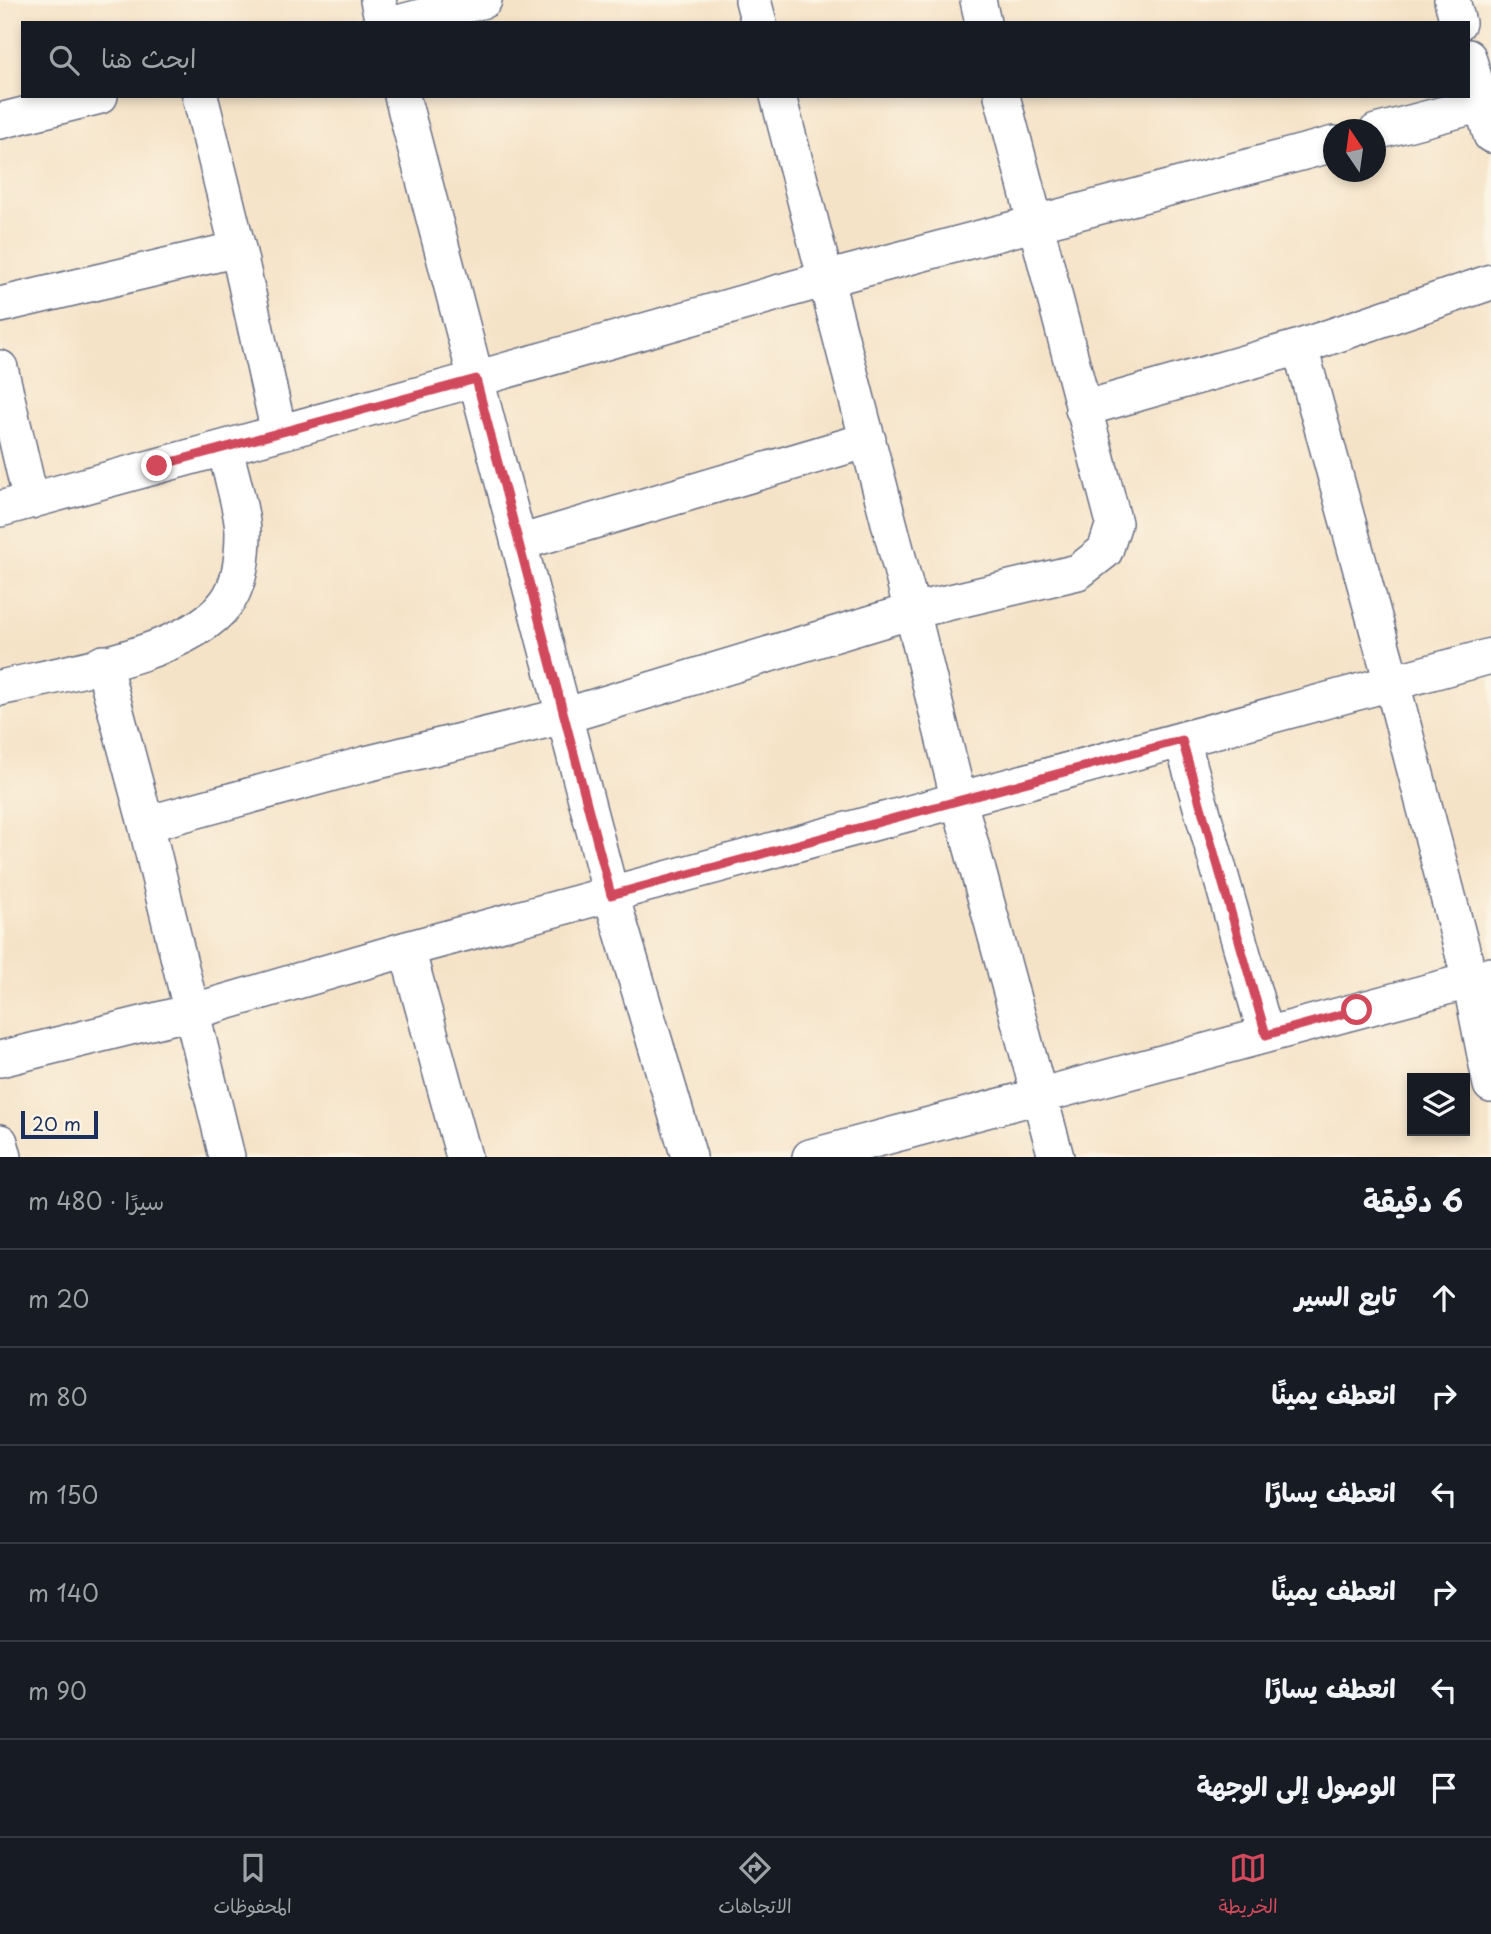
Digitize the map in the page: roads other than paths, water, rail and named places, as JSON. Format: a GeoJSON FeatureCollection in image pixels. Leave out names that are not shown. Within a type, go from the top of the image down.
{"type":"FeatureCollection","features":[{"type":"Feature","properties":{"kind":"street"},"geometry":{"type":"LineString","coordinates":[[378,0],[383,21]]}},
{"type":"Feature","properties":{"kind":"street"},"geometry":{"type":"LineString","coordinates":[[405,21],[484,0]]}},
{"type":"Feature","properties":{"kind":"street"},"geometry":{"type":"LineString","coordinates":[[753,0],[758,21]]}},
{"type":"Feature","properties":{"kind":"street"},"geometry":{"type":"LineString","coordinates":[[978,0],[983,21]]}},
{"type":"Feature","properties":{"kind":"street"},"geometry":{"type":"LineString","coordinates":[[1386,131],[1486,120],[1470,64]]}},
{"type":"Feature","properties":{"kind":"street"},"geometry":{"type":"LineString","coordinates":[[0,121],[92,98]]}},
{"type":"Feature","properties":{"kind":"street"},"geometry":{"type":"LineString","coordinates":[[200,98],[279,433]]}},
{"type":"Feature","properties":{"kind":"street"},"geometry":{"type":"LineString","coordinates":[[403,98],[611,895],[689,1157]]}},
{"type":"Feature","properties":{"kind":"street"},"geometry":{"type":"LineString","coordinates":[[779,98],[959,801],[1056,1157]]}},
{"type":"Feature","properties":{"kind":"street"},"geometry":{"type":"LineString","coordinates":[[146,824],[366,764],[564,716],[912,611],[1079,572],[1105,551],[1114,523],[1003,98]]}},
{"type":"Feature","properties":{"kind":"street"},"geometry":{"type":"LineString","coordinates":[[0,368],[15,505],[476,379],[826,279],[1323,147]]}},
{"type":"Feature","properties":{"kind":"street"},"geometry":{"type":"LineString","coordinates":[[0,305],[238,249]]}},
{"type":"Feature","properties":{"kind":"street"},"geometry":{"type":"LineString","coordinates":[[1083,408],[1300,347],[1491,282]]}},
{"type":"Feature","properties":{"kind":"street"},"geometry":{"type":"LineString","coordinates":[[1300,347],[1392,683],[1481,977],[1491,1085]]}},
{"type":"Feature","properties":{"kind":"street"},"geometry":{"type":"LineString","coordinates":[[519,543],[868,440]]}},
{"type":"Feature","properties":{"kind":"street"},"geometry":{"type":"LineString","coordinates":[[0,688],[158,648],[208,622],[228,602],[239,574],[243,530],[225,448]]}},
{"type":"Feature","properties":{"kind":"street"},"geometry":{"type":"LineString","coordinates":[[0,1059],[191,1012],[407,949],[1491,656]]}},
{"type":"Feature","properties":{"kind":"street"},"geometry":{"type":"LineString","coordinates":[[103,663],[146,824],[227,1157]]}},
{"type":"Feature","properties":{"kind":"street"},"geometry":{"type":"LineString","coordinates":[[1182,740],[1266,1035]]}},
{"type":"Feature","properties":{"kind":"street"},"geometry":{"type":"LineString","coordinates":[[407,949],[464,1157]]}},
{"type":"Feature","properties":{"kind":"street"},"geometry":{"type":"LineString","coordinates":[[810,1157],[1481,977]]}},
{"type":"Feature","properties":{"kind":"street"},"geometry":{"type":"LineString","coordinates":[[0,1142],[4,1157]]}}]}
